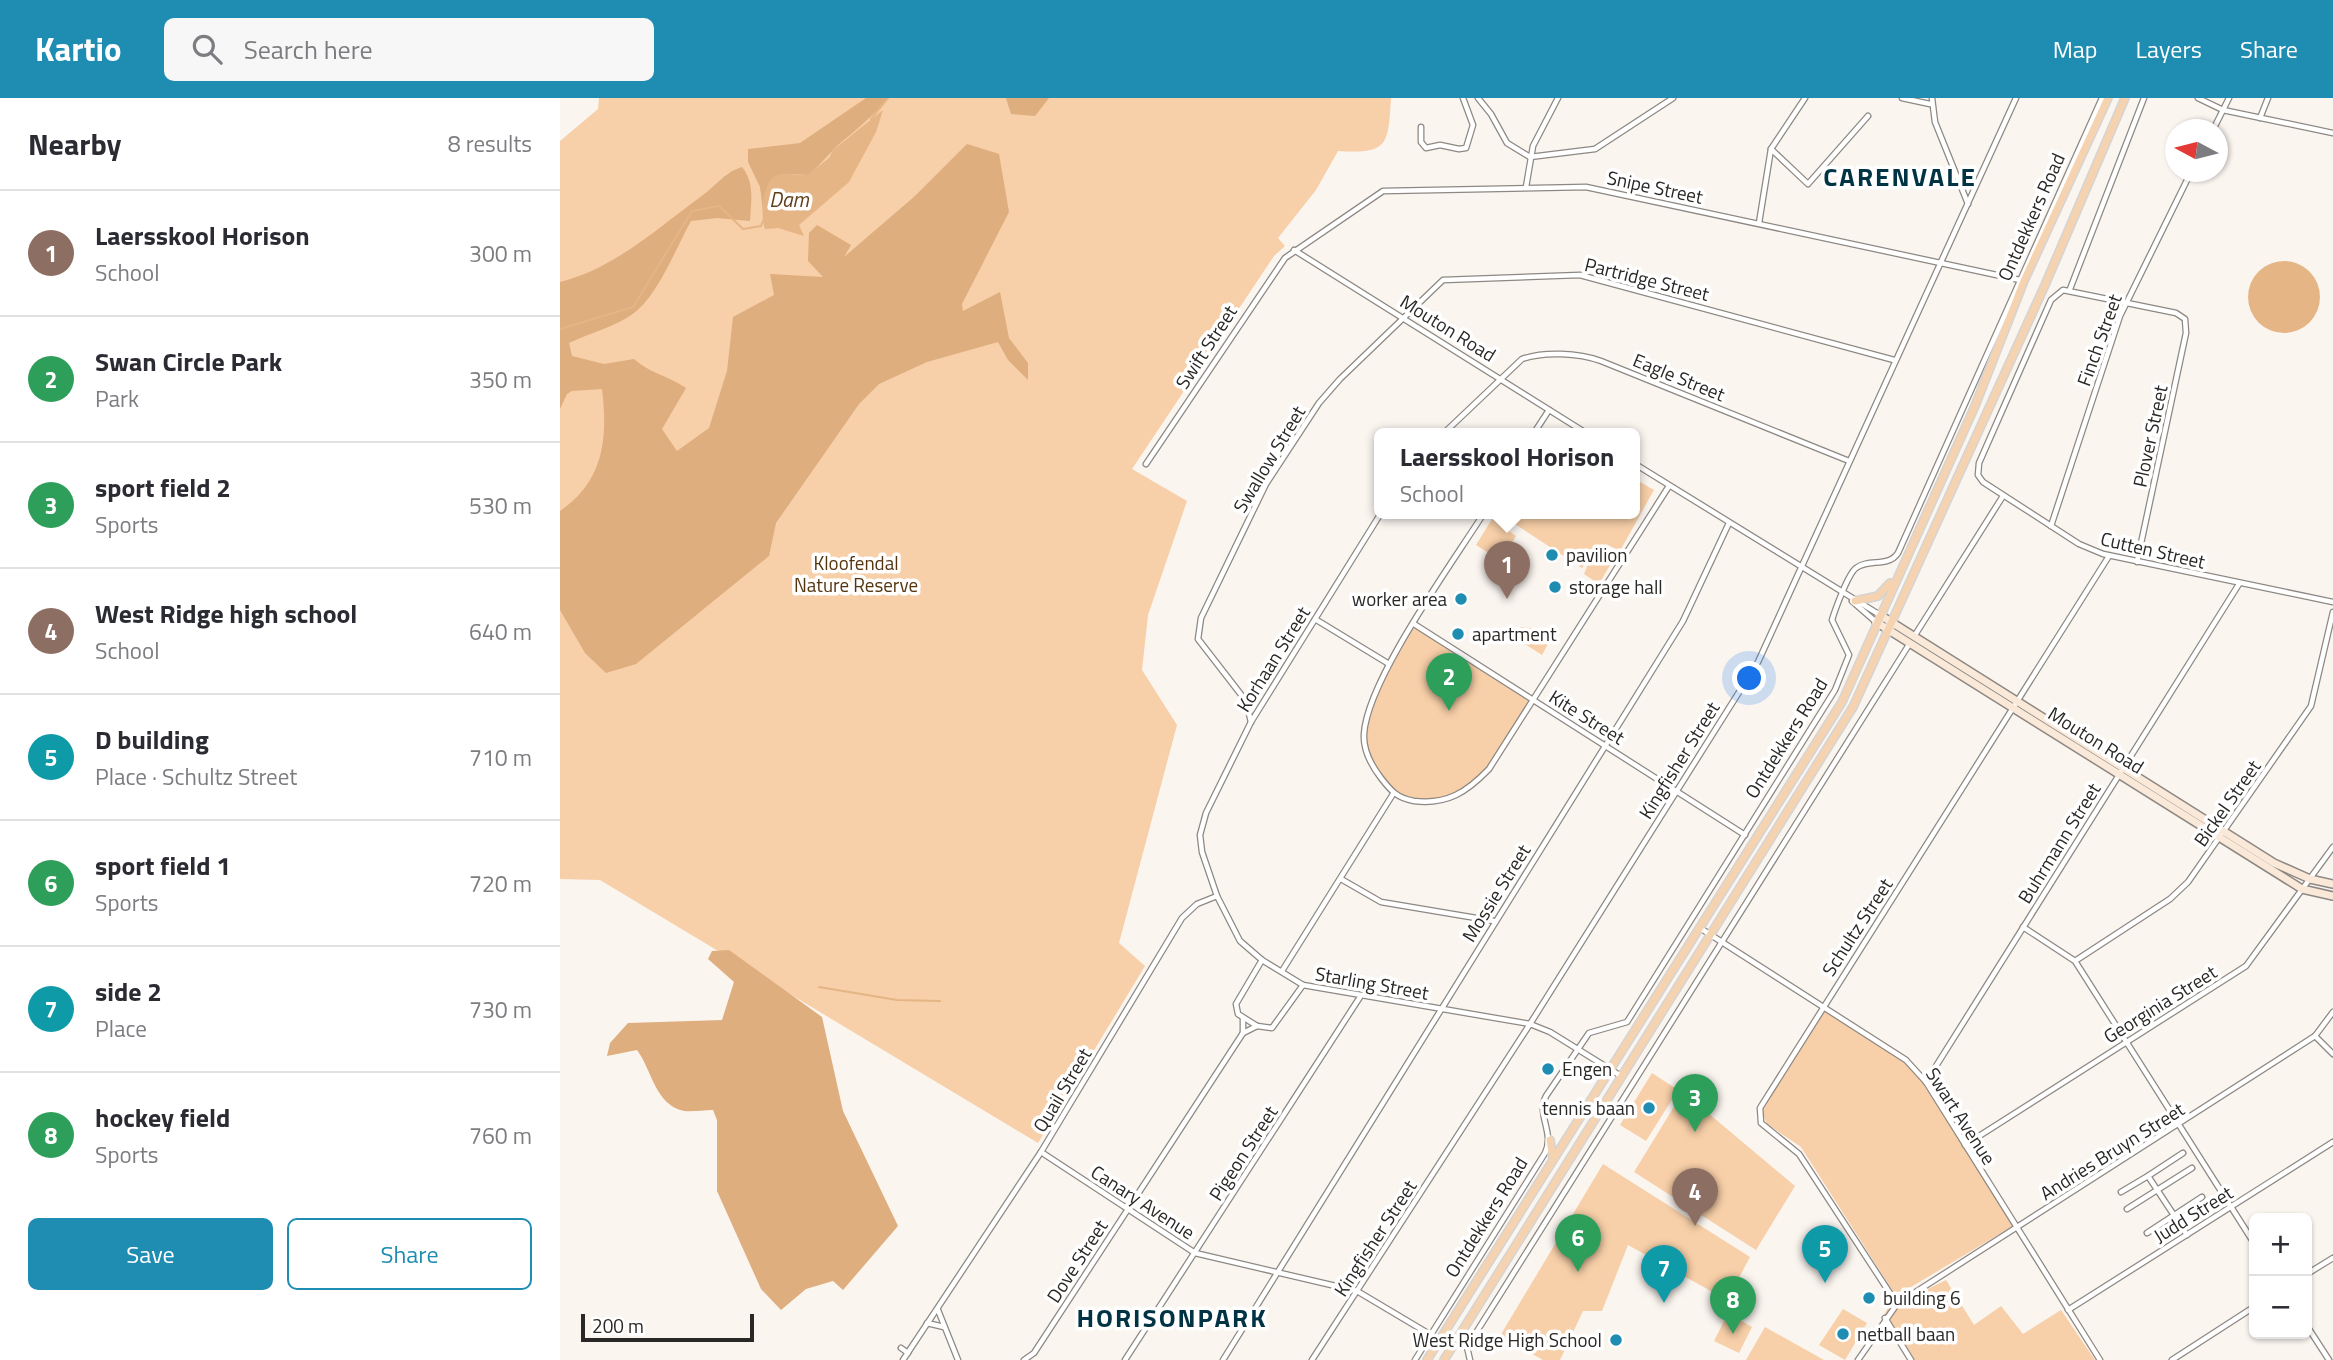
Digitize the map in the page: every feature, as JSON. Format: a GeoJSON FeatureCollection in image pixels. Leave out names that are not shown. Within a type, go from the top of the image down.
{"type":"FeatureCollection","features":[{"type":"Feature","properties":{"kind":"main road","name":"Ontdekkers Road"},"geometry":{"type":"LineString","coordinates":[[1427,1360],[1842,702],[1975,406],[2024,281],[2108,98]]}},
{"type":"Feature","properties":{"kind":"main road","name":"Ontdekkers Road"},"geometry":{"type":"LineString","coordinates":[[1444,1360],[1853,708],[1892,627],[2125,98]]}},
{"type":"Feature","properties":{"kind":"main road"},"geometry":{"type":"LineString","coordinates":[[1849,598],[1873,598],[1882,593],[1907,556]]}},
{"type":"Feature","properties":{"kind":"main road","name":"Mouton Road"},"geometry":{"type":"LineString","coordinates":[[1878,619],[1915,635],[2016,704],[2121,770],[2225,830],[2274,863],[2310,879],[2333,884]]}},
{"type":"Feature","properties":{"kind":"main road","name":"Mouton Road"},"geometry":{"type":"LineString","coordinates":[[1892,627],[1910,643],[2016,704]]}},
{"type":"Feature","properties":{"kind":"main road","name":"Mouton Road"},"geometry":{"type":"LineString","coordinates":[[2121,770],[2220,838],[2302,889],[2333,896]]}},
{"type":"Feature","properties":{"kind":"main road"},"geometry":{"type":"LineString","coordinates":[[1550,1140],[1553,1159]]}},
{"type":"Feature","properties":{"kind":"street"},"geometry":{"type":"LineString","coordinates":[[1421,127],[1421,142],[1426,148],[1440,145],[1466,148],[1473,125],[1463,98]]}},
{"type":"Feature","properties":{"kind":"street"},"geometry":{"type":"LineString","coordinates":[[1478,98],[1491,114],[1507,143],[1530,157],[1595,149],[1673,98]]}},
{"type":"Feature","properties":{"kind":"street"},"geometry":{"type":"LineString","coordinates":[[1526,187],[1530,157],[1558,98]]}},
{"type":"Feature","properties":{"kind":"street"},"geometry":{"type":"LineString","coordinates":[[1759,223],[1771,149],[1805,98]]}},
{"type":"Feature","properties":{"kind":"street"},"geometry":{"type":"LineString","coordinates":[[1902,98],[1931,101],[1968,204]]}},
{"type":"Feature","properties":{"kind":"street","name":"Kingfisher Street"},"geometry":{"type":"LineString","coordinates":[[1312,1360],[1530,1024],[1758,662],[1938,263],[2016,98]]}},
{"type":"Feature","properties":{"kind":"street","name":"Ontdekkers Road"},"geometry":{"type":"LineString","coordinates":[[1415,1360],[1545,1153],[1550,1140],[1543,1102],[1577,1048],[1591,1032],[1618,1027],[1627,1022],[1818,718],[1848,662],[1849,652],[1832,623],[1849,598],[1856,568],[1889,561],[1897,555],[2102,98]]}},
{"type":"Feature","properties":{"kind":"street"},"geometry":{"type":"LineString","coordinates":[[2126,302],[2070,289],[2144,98]]}},
{"type":"Feature","properties":{"kind":"street"},"geometry":{"type":"LineString","coordinates":[[2198,98],[2223,110],[2333,133]]}},
{"type":"Feature","properties":{"kind":"street"},"geometry":{"type":"LineString","coordinates":[[2218,119],[2229,98]]}},
{"type":"Feature","properties":{"kind":"street"},"geometry":{"type":"LineString","coordinates":[[2260,118],[2268,98]]}},
{"type":"Feature","properties":{"kind":"street"},"geometry":{"type":"LineString","coordinates":[[1771,149],[1808,184],[1868,116]]}},
{"type":"Feature","properties":{"kind":"street","name":"Finch Street"},"geometry":{"type":"LineString","coordinates":[[2051,526],[2126,302],[2186,182]]}},
{"type":"Feature","properties":{"kind":"street","name":"Snipe Street"},"geometry":{"type":"LineString","coordinates":[[1294,250],[1383,191],[1587,187],[2021,280]]}},
{"type":"Feature","properties":{"kind":"street","name":"Mouton Road"},"geometry":{"type":"LineString","coordinates":[[1294,250],[1578,428]]}},
{"type":"Feature","properties":{"kind":"street","name":"Swift Street"},"geometry":{"type":"LineString","coordinates":[[1146,464],[1273,272],[1294,250]]}},
{"type":"Feature","properties":{"kind":"street","name":"Partridge Street"},"geometry":{"type":"LineString","coordinates":[[1402,317],[1446,279],[1580,275],[1894,360]]}},
{"type":"Feature","properties":{"kind":"street","name":"Cutten Street"},"geometry":{"type":"LineString","coordinates":[[2070,289],[2060,291],[2051,300],[1979,463],[1977,472],[1983,482],[2079,544],[2109,556],[2333,602]]}},
{"type":"Feature","properties":{"kind":"street","name":"Plover Street"},"geometry":{"type":"LineString","coordinates":[[2126,302],[2183,317],[2186,333],[2137,562]]}},
{"type":"Feature","properties":{"kind":"street","name":"Swallow Street"},"geometry":{"type":"LineString","coordinates":[[1246,701],[1198,639],[1201,618],[1278,464],[1335,384],[1402,317]]}},
{"type":"Feature","properties":{"kind":"street","name":"Eagle Street"},"geometry":{"type":"LineString","coordinates":[[1499,379],[1528,357],[1592,358],[1849,461]]}},
{"type":"Feature","properties":{"kind":"street"},"geometry":{"type":"LineString","coordinates":[[1449,428],[1499,379]]}},
{"type":"Feature","properties":{"kind":"street"},"geometry":{"type":"LineString","coordinates":[[1537,428],[1549,410]]}},
{"type":"Feature","properties":{"kind":"street","name":"Mouton Road"},"geometry":{"type":"LineString","coordinates":[[1640,467],[1849,598],[1878,619]]}},
{"type":"Feature","properties":{"kind":"street"},"geometry":{"type":"LineString","coordinates":[[1480,519],[1390,664],[1366,722],[1364,737],[1370,763],[1393,794],[1416,801],[1438,801],[1466,791],[1489,769],[1670,486]]}},
{"type":"Feature","properties":{"kind":"street"},"geometry":{"type":"LineString","coordinates":[[1915,635],[2003,496]]}},
{"type":"Feature","properties":{"kind":"street","name":"Korhaan Street"},"geometry":{"type":"LineString","coordinates":[[1201,827],[1263,701],[1377,519]]}},
{"type":"Feature","properties":{"kind":"street","name":"Mossie Street"},"geometry":{"type":"LineString","coordinates":[[1223,1360],[1439,1009],[1683,621],[1729,523]]}},
{"type":"Feature","properties":{"kind":"street","name":"Schultz Street"},"geometry":{"type":"LineString","coordinates":[[1897,1304],[1799,1154],[1759,1121],[1761,1105],[2109,556]]}},
{"type":"Feature","properties":{"kind":"street","name":"Buhrmann Street"},"geometry":{"type":"LineString","coordinates":[[1926,1082],[2239,584]]}},
{"type":"Feature","properties":{"kind":"street","name":"Bickel Street"},"geometry":{"type":"LineString","coordinates":[[2075,961],[2179,892],[2220,838],[2311,706],[2333,612]]}},
{"type":"Feature","properties":{"kind":"street"},"geometry":{"type":"LineString","coordinates":[[1315,619],[1390,664]]}},
{"type":"Feature","properties":{"kind":"street","name":"Kite Street"},"geometry":{"type":"LineString","coordinates":[[1414,624],[1745,835]]}},
{"type":"Feature","properties":{"kind":"street"},"geometry":{"type":"LineString","coordinates":[[1470,1360],[1467,1347],[1910,643]]}},
{"type":"Feature","properties":{"kind":"street"},"geometry":{"type":"LineString","coordinates":[[1251,722],[1246,701],[1263,701]]}},
{"type":"Feature","properties":{"kind":"street"},"geometry":{"type":"LineString","coordinates":[[1282,972],[1393,794]]}},
{"type":"Feature","properties":{"kind":"street","name":"Starling Street"},"geometry":{"type":"LineString","coordinates":[[1201,827],[1202,852],[1217,896],[1240,941],[1262,960],[1303,985],[1360,997],[1530,1024],[1577,1048],[1621,1076]]}},
{"type":"Feature","properties":{"kind":"street","name":"Georginia Street"},"geometry":{"type":"LineString","coordinates":[[1965,1145],[2246,966],[2333,847]]}},
{"type":"Feature","properties":{"kind":"street"},"geometry":{"type":"LineString","coordinates":[[1341,879],[1381,902],[1494,921]]}},
{"type":"Feature","properties":{"kind":"street","name":"Quail Street"},"geometry":{"type":"LineString","coordinates":[[903,1360],[1041,1152],[1182,918],[1197,904],[1217,896]]}},
{"type":"Feature","properties":{"kind":"street"},"geometry":{"type":"LineString","coordinates":[[2023,927],[2075,961],[2249,1236]]}},
{"type":"Feature","properties":{"kind":"street","name":"Swart Avenue"},"geometry":{"type":"LineString","coordinates":[[1699,928],[1900,1054],[1926,1082],[2100,1360]]}},
{"type":"Feature","properties":{"kind":"street"},"geometry":{"type":"LineString","coordinates":[[1262,960],[1237,999],[1237,1011],[1243,1018],[1257,1026],[1269,1029],[1275,1026],[1303,985]]}},
{"type":"Feature","properties":{"kind":"street","name":"Pigeon Street"},"geometry":{"type":"LineString","coordinates":[[1125,1360],[1360,997]]}},
{"type":"Feature","properties":{"kind":"street","name":"Andries Bruyn Street"},"geometry":{"type":"LineString","coordinates":[[1858,1360],[1897,1304],[2315,1036],[2333,1012]]}},
{"type":"Feature","properties":{"kind":"street"},"geometry":{"type":"LineString","coordinates":[[1243,1018],[1243,1033],[1257,1026]]}},
{"type":"Feature","properties":{"kind":"street","name":"Dove Street"},"geometry":{"type":"LineString","coordinates":[[1024,1360],[1034,1353],[1243,1033]]}},
{"type":"Feature","properties":{"kind":"street"},"geometry":{"type":"LineString","coordinates":[[2315,1036],[2333,1054]]}},
{"type":"Feature","properties":{"kind":"street","name":"Judd Street"},"geometry":{"type":"LineString","coordinates":[[2068,1310],[2333,1142]]}},
{"type":"Feature","properties":{"kind":"street","name":"Canary Avenue"},"geometry":{"type":"LineString","coordinates":[[1041,1152],[1195,1253],[1357,1291],[1430,1335]]}},
{"type":"Feature","properties":{"kind":"street"},"geometry":{"type":"LineString","coordinates":[[2121,1192],[2183,1153]]}},
{"type":"Feature","properties":{"kind":"street"},"geometry":{"type":"LineString","coordinates":[[2127,1209],[2192,1168]]}},
{"type":"Feature","properties":{"kind":"street"},"geometry":{"type":"LineString","coordinates":[[2148,1176],[2187,1235]]}},
{"type":"Feature","properties":{"kind":"street"},"geometry":{"type":"LineString","coordinates":[[2147,1233],[2202,1197]]}},
{"type":"Feature","properties":{"kind":"street"},"geometry":{"type":"LineString","coordinates":[[2312,1271],[2333,1258]]}},
{"type":"Feature","properties":{"kind":"street"},"geometry":{"type":"LineString","coordinates":[[937,1309],[958,1360]]}},
{"type":"Feature","properties":{"kind":"street"},"geometry":{"type":"LineString","coordinates":[[2172,1360],[2249,1310]]}},
{"type":"Feature","properties":{"kind":"street"},"geometry":{"type":"LineString","coordinates":[[1885,1318],[1911,1360]]}},
{"type":"Feature","properties":{"kind":"street"},"geometry":{"type":"LineString","coordinates":[[927,1323],[945,1327]]}},
{"type":"Feature","properties":{"kind":"street"},"geometry":{"type":"LineString","coordinates":[[2312,1334],[2329,1360]]}},
{"type":"Feature","properties":{"kind":"street"},"geometry":{"type":"LineString","coordinates":[[901,1348],[908,1353]]}},
{"type":"Feature","properties":{"kind":"green space","name":"Kloofendal Nature Reserve"},"geometry":{"type":"Polygon","coordinates":[[[599,98],[1391,98],[1389,127],[1382,143],[1367,151],[1338,151],[1316,190],[1278,238],[1285,246],[1274,256],[1132,469],[1187,501],[1148,615],[1142,670],[1177,725],[1119,943],[1145,966],[1038,1143],[600,880],[560,879],[560,141],[598,109],[599,98]]]}},
{"type":"Feature","properties":{"kind":"green space"},"geometry":{"type":"Polygon","coordinates":[[[1640,482],[1654,490],[1640,515],[1640,482]]]}},
{"type":"Feature","properties":{"kind":"green space"},"geometry":{"type":"Polygon","coordinates":[[[1492,519],[1516,536],[1501,561],[1476,545],[1492,519]]]}},
{"type":"Feature","properties":{"kind":"green space"},"geometry":{"type":"Polygon","coordinates":[[[1507,519],[1638,519],[1620,551],[1610,546],[1587,561],[1582,568],[1507,519]]]}},
{"type":"Feature","properties":{"kind":"green space"},"geometry":{"type":"Polygon","coordinates":[[[1608,549],[1617,553],[1599,584],[1584,574],[1589,562],[1608,549]]]}},
{"type":"Feature","properties":{"kind":"green space"},"geometry":{"type":"Polygon","coordinates":[[[1414,624],[1534,700],[1499,758],[1482,779],[1464,792],[1435,801],[1405,798],[1389,790],[1372,764],[1367,743],[1366,725],[1374,698],[1385,672],[1414,624]]]}},
{"type":"Feature","properties":{"kind":"green space"},"geometry":{"type":"Polygon","coordinates":[[[1521,627],[1555,631],[1542,655],[1511,635],[1521,627]]]}},
{"type":"Feature","properties":{"kind":"green space"},"geometry":{"type":"Polygon","coordinates":[[[1827,1006],[1900,1054],[1925,1083],[2013,1226],[1896,1296],[1801,1147],[1767,1124],[1761,1110],[1827,1006]]]}},
{"type":"Feature","properties":{"kind":"green space","name":"tennis baan"},"geometry":{"type":"Polygon","coordinates":[[[1652,1073],[1678,1090],[1646,1141],[1620,1125],[1652,1073]]]}},
{"type":"Feature","properties":{"kind":"green space"},"geometry":{"type":"Polygon","coordinates":[[[1683,1092],[1795,1186],[1756,1250],[1634,1172],[1683,1092]]]}},
{"type":"Feature","properties":{"kind":"green space"},"geometry":{"type":"Polygon","coordinates":[[[1603,1164],[1750,1257],[1727,1300],[1628,1245],[1602,1311],[1583,1311],[1560,1360],[1543,1360],[1500,1336],[1603,1164]]]}},
{"type":"Feature","properties":{"kind":"green space"},"geometry":{"type":"Polygon","coordinates":[[[1946,1280],[1974,1325],[2001,1306],[2023,1334],[2061,1310],[2095,1360],[1913,1360],[1884,1316],[1887,1309],[1946,1280]]]}},
{"type":"Feature","properties":{"kind":"green space","name":"netball baan"},"geometry":{"type":"Polygon","coordinates":[[[1843,1309],[1867,1323],[1845,1360],[1819,1345],[1843,1309]]]}},
{"type":"Feature","properties":{"kind":"green space"},"geometry":{"type":"Polygon","coordinates":[[[1728,1313],[1752,1327],[1739,1353],[1714,1341],[1728,1313]]]}},
{"type":"Feature","properties":{"kind":"green space"},"geometry":{"type":"Polygon","coordinates":[[[1765,1327],[1824,1360],[1746,1360],[1765,1327]]]}},
{"type":"Feature","properties":{"kind":"shaded area"},"geometry":{"type":"Polygon","coordinates":[[[866,98],[888,98],[809,175],[781,174],[765,200],[764,219],[760,187],[748,162],[748,149],[800,143],[866,98]]]}},
{"type":"Feature","properties":{"kind":"shaded area"},"geometry":{"type":"Polygon","coordinates":[[[1006,98],[1049,98],[1035,116],[1011,114],[1006,98]]]}},
{"type":"Feature","properties":{"kind":"shaded area"},"geometry":{"type":"Polygon","coordinates":[[[967,144],[999,154],[1009,212],[962,304],[963,311],[1000,292],[1009,338],[1028,363],[1028,380],[1008,360],[998,342],[927,362],[879,384],[859,404],[776,523],[769,556],[636,664],[606,673],[585,653],[560,610],[560,511],[575,499],[594,472],[603,441],[604,407],[602,389],[572,391],[567,394],[560,409],[560,282],[580,276],[617,257],[742,167],[751,186],[750,221],[717,218],[691,221],[659,283],[643,305],[619,322],[569,343],[572,356],[604,364],[634,359],[686,388],[662,429],[677,451],[709,428],[727,371],[733,317],[774,295],[770,274],[823,277],[808,261],[809,233],[817,225],[851,245],[844,257],[915,196],[967,144]]]}},
{"type":"Feature","properties":{"kind":"shaded area"},"geometry":{"type":"Polygon","coordinates":[[[729,950],[822,1017],[843,1111],[898,1226],[843,1290],[833,1281],[806,1289],[781,1310],[761,1289],[717,1191],[717,1120],[713,1110],[684,1111],[667,1102],[655,1086],[637,1050],[607,1056],[610,1043],[628,1023],[722,1020],[734,982],[708,959],[712,951],[729,950]]]}},
{"type":"Feature","properties":{"kind":"water","name":"Dam"},"geometry":{"type":"Polygon","coordinates":[[[883,110],[876,132],[849,182],[799,225],[804,236],[778,228],[765,229],[764,198],[769,182],[781,174],[809,174],[829,158],[833,150],[883,110]]]}},
{"type":"Feature","properties":{"kind":"water"},"geometry":{"type":"Polygon","coordinates":[[[2284,261],[2304,267],[2314,277],[2320,297],[2314,317],[2304,327],[2284,333],[2264,327],[2254,317],[2248,297],[2254,277],[2264,267],[2284,261]]]}},
{"type":"Feature","properties":{"kind":"waterway"},"geometry":{"type":"LineString","coordinates":[[871,119],[888,98]]}},
{"type":"Feature","properties":{"kind":"waterway"},"geometry":{"type":"LineString","coordinates":[[560,329],[633,307],[692,211],[719,206],[743,229],[761,226],[764,219]]}},
{"type":"Feature","properties":{"kind":"waterway"},"geometry":{"type":"LineString","coordinates":[[819,987],[897,1000],[940,1001]]}},
{"type":"Feature","properties":{"kind":"place","name":"pavilion"},"geometry":{"type":"Point","coordinates":[1552,555]}},
{"type":"Feature","properties":{"kind":"place","name":"storage hall"},"geometry":{"type":"Point","coordinates":[1555,587]}},
{"type":"Feature","properties":{"kind":"place","name":"worker area"},"geometry":{"type":"Point","coordinates":[1461,599]}},
{"type":"Feature","properties":{"kind":"place","name":"Laersskool Horison"},"geometry":{"type":"Point","coordinates":[1507,599]}},
{"type":"Feature","properties":{"kind":"place","name":"apartment"},"geometry":{"type":"Point","coordinates":[1458,634]}},
{"type":"Feature","properties":{"kind":"place","name":"Swan Circle Park"},"geometry":{"type":"Point","coordinates":[1449,711]}},
{"type":"Feature","properties":{"kind":"place","name":"Engen"},"geometry":{"type":"Point","coordinates":[1548,1069]}},
{"type":"Feature","properties":{"kind":"place","name":"tennis baan"},"geometry":{"type":"Point","coordinates":[1649,1108]}},
{"type":"Feature","properties":{"kind":"place","name":"sport field 2"},"geometry":{"type":"Point","coordinates":[1695,1132]}},
{"type":"Feature","properties":{"kind":"place","name":"West Ridge high school"},"geometry":{"type":"Point","coordinates":[1695,1226]}},
{"type":"Feature","properties":{"kind":"place","name":"sport field 1"},"geometry":{"type":"Point","coordinates":[1578,1272]}},
{"type":"Feature","properties":{"kind":"place","name":"D building"},"geometry":{"type":"Point","coordinates":[1825,1283]}},
{"type":"Feature","properties":{"kind":"place","name":"building 6"},"geometry":{"type":"Point","coordinates":[1869,1298]}},
{"type":"Feature","properties":{"kind":"place","name":"side 2"},"geometry":{"type":"Point","coordinates":[1664,1303]}},
{"type":"Feature","properties":{"kind":"place","name":"hockey field"},"geometry":{"type":"Point","coordinates":[1733,1334]}},
{"type":"Feature","properties":{"kind":"place","name":"netball baan"},"geometry":{"type":"Point","coordinates":[1843,1334]}},
{"type":"Feature","properties":{"kind":"place","name":"West Ridge High School"},"geometry":{"type":"Point","coordinates":[1616,1340]}},
{"type":"Feature","properties":{"kind":"district","name":"CARENVALE"},"geometry":{"type":"Point","coordinates":[1900,177]}},
{"type":"Feature","properties":{"kind":"district","name":"HORISONPARK"},"geometry":{"type":"Point","coordinates":[1172,1318]}}]}
